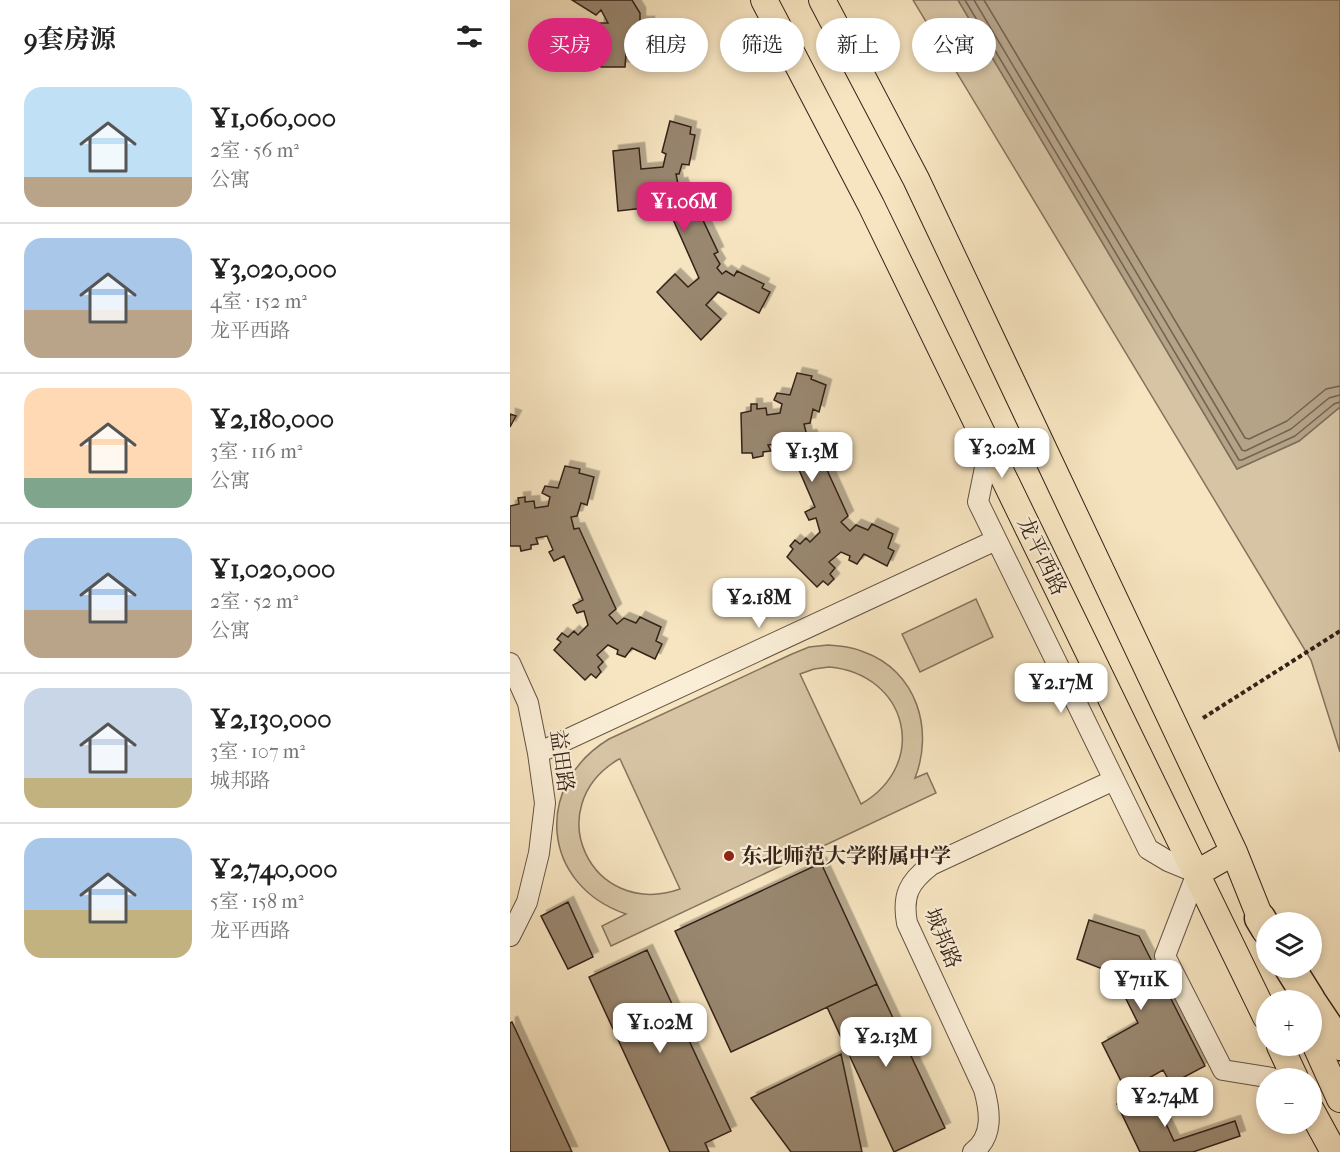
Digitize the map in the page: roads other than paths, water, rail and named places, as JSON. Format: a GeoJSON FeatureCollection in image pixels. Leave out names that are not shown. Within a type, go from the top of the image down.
{"type":"FeatureCollection","features":[{"type":"Feature","properties":{"kind":"highway"},"geometry":{"type":"LineString","coordinates":[[1322,1018],[1340,1045]]}},
{"type":"Feature","properties":{"kind":"main road","name":"龙平西路"},"geometry":{"type":"LineString","coordinates":[[764,0],[871,205],[1256,996]]}},
{"type":"Feature","properties":{"kind":"main road"},"geometry":{"type":"LineString","coordinates":[[822,0],[916,179],[1234,852],[1258,912]]}},
{"type":"Feature","properties":{"kind":"main road"},"geometry":{"type":"LineString","coordinates":[[1197,873],[1234,852]]}},
{"type":"Feature","properties":{"kind":"main road"},"geometry":{"type":"LineString","coordinates":[[1321,1056],[1340,1099]]}},
{"type":"Feature","properties":{"kind":"main road"},"geometry":{"type":"LineString","coordinates":[[1322,1130],[1334,1152]]}},
{"type":"Feature","properties":{"kind":"street"},"geometry":{"type":"LineString","coordinates":[[989,448],[978,502],[996,540],[1148,849],[1168,861],[1197,873],[1164,956],[1222,1070],[1256,1075]]}},
{"type":"Feature","properties":{"kind":"street"},"geometry":{"type":"LineString","coordinates":[[538,753],[996,540]]}},
{"type":"Feature","properties":{"kind":"street","name":"益田路"},"geometry":{"type":"LineString","coordinates":[[510,663],[528,703],[545,803],[539,853],[527,902],[510,936]]}},
{"type":"Feature","properties":{"kind":"street","name":"城邦路"},"geometry":{"type":"LineString","coordinates":[[973,1152],[988,1131],[990,1111],[984,1089],[907,923],[905,908],[908,891],[916,877],[931,866],[1114,780]]}},
{"type":"Feature","properties":{"kind":"water"},"geometry":{"type":"Polygon","coordinates":[[[958,0],[1340,0],[1340,407],[1299,441],[1237,469],[996,64],[996,18],[969,18],[958,0]]]}},
{"type":"Feature","properties":{"kind":"place","name":"东北师范大学附属中学"},"geometry":{"type":"Point","coordinates":[729,856]}}]}
